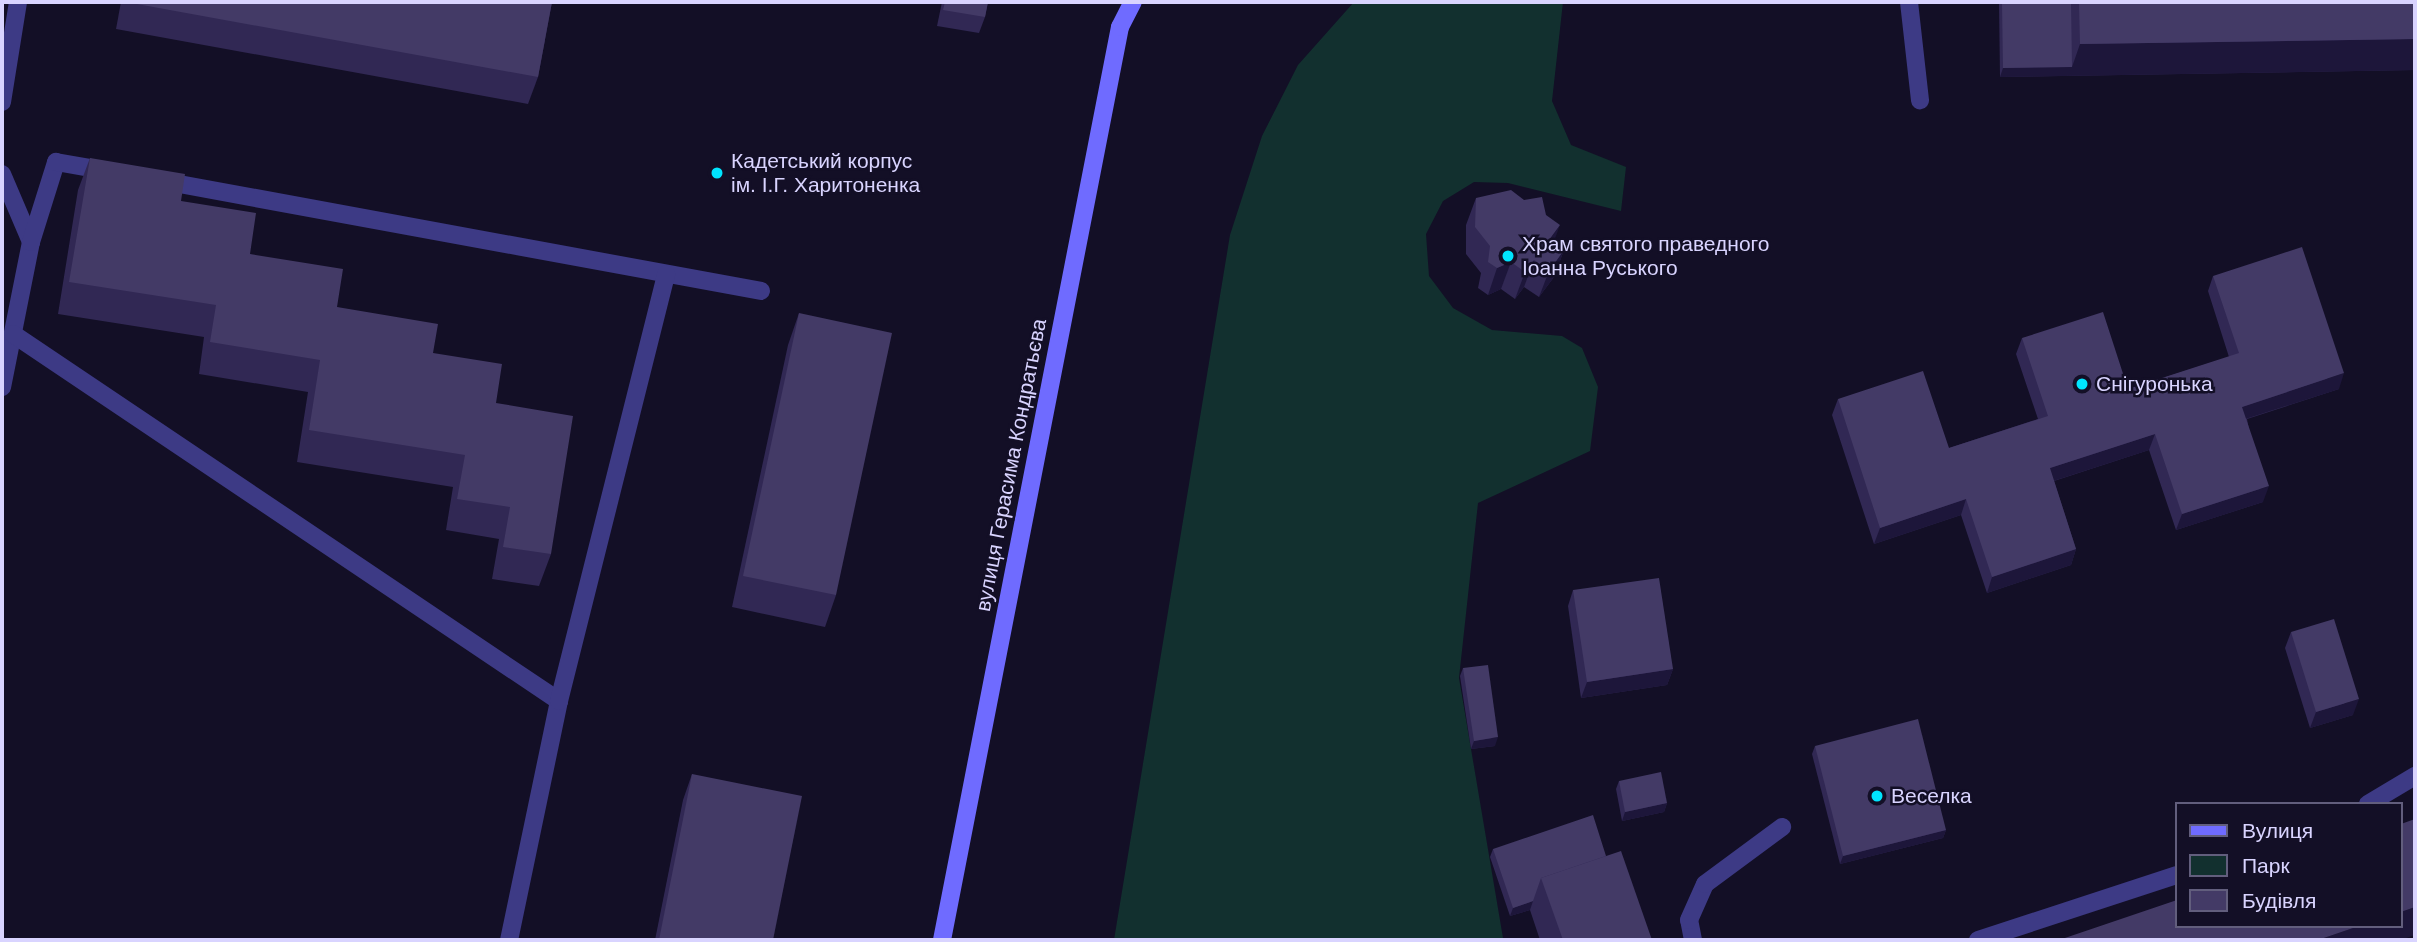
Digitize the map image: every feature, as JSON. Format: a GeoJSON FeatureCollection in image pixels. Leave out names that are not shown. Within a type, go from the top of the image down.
{"type":"FeatureCollection","features":[{"type":"Feature","properties":{"kind":"main road","name":"вулиця Герасима Кондратьєва"},"geometry":{"type":"LineString","coordinates":[[942,940],[1120,27],[1133,2]]}},
{"type":"Feature","properties":{"kind":"lane"},"geometry":{"type":"LineString","coordinates":[[2,102],[18,2]]}},
{"type":"Feature","properties":{"kind":"lane"},"geometry":{"type":"LineString","coordinates":[[1909,2],[1920,100]]}},
{"type":"Feature","properties":{"kind":"lane"},"geometry":{"type":"LineString","coordinates":[[2,387],[31,242],[57,162],[761,291]]}},
{"type":"Feature","properties":{"kind":"lane"},"geometry":{"type":"LineString","coordinates":[[2,174],[31,242]]}},
{"type":"Feature","properties":{"kind":"lane"},"geometry":{"type":"LineString","coordinates":[[509,940],[559,701],[666,274]]}},
{"type":"Feature","properties":{"kind":"lane"},"geometry":{"type":"LineString","coordinates":[[13,334],[559,701]]}},
{"type":"Feature","properties":{"kind":"lane"},"geometry":{"type":"LineString","coordinates":[[2371,802],[2415,776]]}},
{"type":"Feature","properties":{"kind":"lane"},"geometry":{"type":"LineString","coordinates":[[1693,940],[1689,920],[1705,884],[1782,827]]}},
{"type":"Feature","properties":{"kind":"lane"},"geometry":{"type":"LineString","coordinates":[[1978,940],[2176,875]]}},
{"type":"Feature","properties":{"kind":"green space"},"geometry":{"type":"Polygon","coordinates":[[[1354,2],[1563,2],[1552,101],[1571,145],[1626,167],[1621,211],[1508,183],[1474,182],[1443,201],[1426,234],[1429,276],[1453,308],[1492,330],[1562,336],[1582,348],[1598,387],[1590,451],[1478,503],[1459,678],[1503,938],[1114,940],[1230,235],[1262,136],[1298,65],[1354,2]]]}},
{"type":"Feature","properties":{"kind":"building"},"geometry":{"type":"Polygon","coordinates":[[[126,2],[552,2],[538,77],[126,2]]]}},
{"type":"Feature","properties":{"kind":"building"},"geometry":{"type":"Polygon","coordinates":[[[945,2],[988,2],[985,17],[943,10],[945,2]]]}},
{"type":"Feature","properties":{"kind":"building"},"geometry":{"type":"Polygon","coordinates":[[[2002,2],[2071,2],[2072,67],[2003,68],[2002,2]]]}},
{"type":"Feature","properties":{"kind":"building"},"geometry":{"type":"Polygon","coordinates":[[[2079,2],[2415,2],[2415,39],[2080,44],[2079,2]]]}},
{"type":"Feature","properties":{"kind":"building"},"geometry":{"type":"Polygon","coordinates":[[[90,158],[185,174],[181,201],[256,213],[250,254],[343,269],[337,307],[438,324],[433,353],[502,364],[496,403],[573,416],[551,554],[503,547],[510,507],[457,499],[465,455],[309,430],[320,360],[210,342],[216,305],[69,282],[90,158]]]}},
{"type":"Feature","properties":{"kind":"building"},"geometry":{"type":"Polygon","coordinates":[[[1511,190],[1524,200],[1542,197],[1546,215],[1560,225],[1549,240],[1564,250],[1549,271],[1534,260],[1525,272],[1511,262],[1497,268],[1488,262],[1490,246],[1475,227],[1476,198],[1511,190]]]}},
{"type":"Feature","properties":{"kind":"building"},"geometry":{"type":"Polygon","coordinates":[[[2302,247],[2344,373],[2242,407],[2269,486],[2182,514],[2155,434],[2050,468],[2076,549],[1992,577],[1966,499],[1880,528],[1838,399],[1923,371],[1949,448],[2048,416],[2022,338],[2103,312],[2128,389],[2239,353],[2213,276],[2302,247]]]}},
{"type":"Feature","properties":{"kind":"building"},"geometry":{"type":"Polygon","coordinates":[[[799,313],[892,333],[836,595],[743,576],[799,313]]]}},
{"type":"Feature","properties":{"kind":"building"},"geometry":{"type":"Polygon","coordinates":[[[1659,578],[1673,669],[1587,682],[1573,590],[1659,578]]]}},
{"type":"Feature","properties":{"kind":"building"},"geometry":{"type":"Polygon","coordinates":[[[2334,619],[2359,699],[2316,712],[2291,632],[2334,619]]]}},
{"type":"Feature","properties":{"kind":"building"},"geometry":{"type":"Polygon","coordinates":[[[1488,665],[1498,737],[1474,741],[1463,668],[1488,665]]]}},
{"type":"Feature","properties":{"kind":"building","name":"Веселка"},"geometry":{"type":"Polygon","coordinates":[[[1918,719],[1946,830],[1843,856],[1815,746],[1918,719]]]}},
{"type":"Feature","properties":{"kind":"building"},"geometry":{"type":"Polygon","coordinates":[[[1661,772],[1667,803],[1625,812],[1619,781],[1661,772]]]}},
{"type":"Feature","properties":{"kind":"building"},"geometry":{"type":"Polygon","coordinates":[[[692,774],[802,796],[773,940],[659,940],[692,774]]]}},
{"type":"Feature","properties":{"kind":"building"},"geometry":{"type":"Polygon","coordinates":[[[1593,815],[1606,856],[1541,878],[1533,901],[1513,908],[1493,849],[1593,815]]]}},
{"type":"Feature","properties":{"kind":"building"},"geometry":{"type":"Polygon","coordinates":[[[2415,819],[2415,907],[2403,911],[2403,823],[2415,819]]]}},
{"type":"Feature","properties":{"kind":"building"},"geometry":{"type":"Polygon","coordinates":[[[1621,851],[1652,940],[1563,940],[1541,878],[1621,851]]]}},
{"type":"Feature","properties":{"kind":"building"},"geometry":{"type":"Polygon","coordinates":[[[2176,900],[2176,928],[2353,928],[2318,940],[2059,940],[2176,900]]]}},
{"type":"Feature","properties":{"kind":"place","name":"Кадетський корпус ім. І.Г. Харитоненка"},"geometry":{"type":"Point","coordinates":[717,173]}},
{"type":"Feature","properties":{"kind":"place","name":"Храм святого праведного Іоанна Руського"},"geometry":{"type":"Point","coordinates":[1508,256]}},
{"type":"Feature","properties":{"kind":"place","name":"Снігуронька"},"geometry":{"type":"Point","coordinates":[2082,384]}},
{"type":"Feature","properties":{"kind":"place","name":"Веселка"},"geometry":{"type":"Point","coordinates":[1877,796]}}]}
